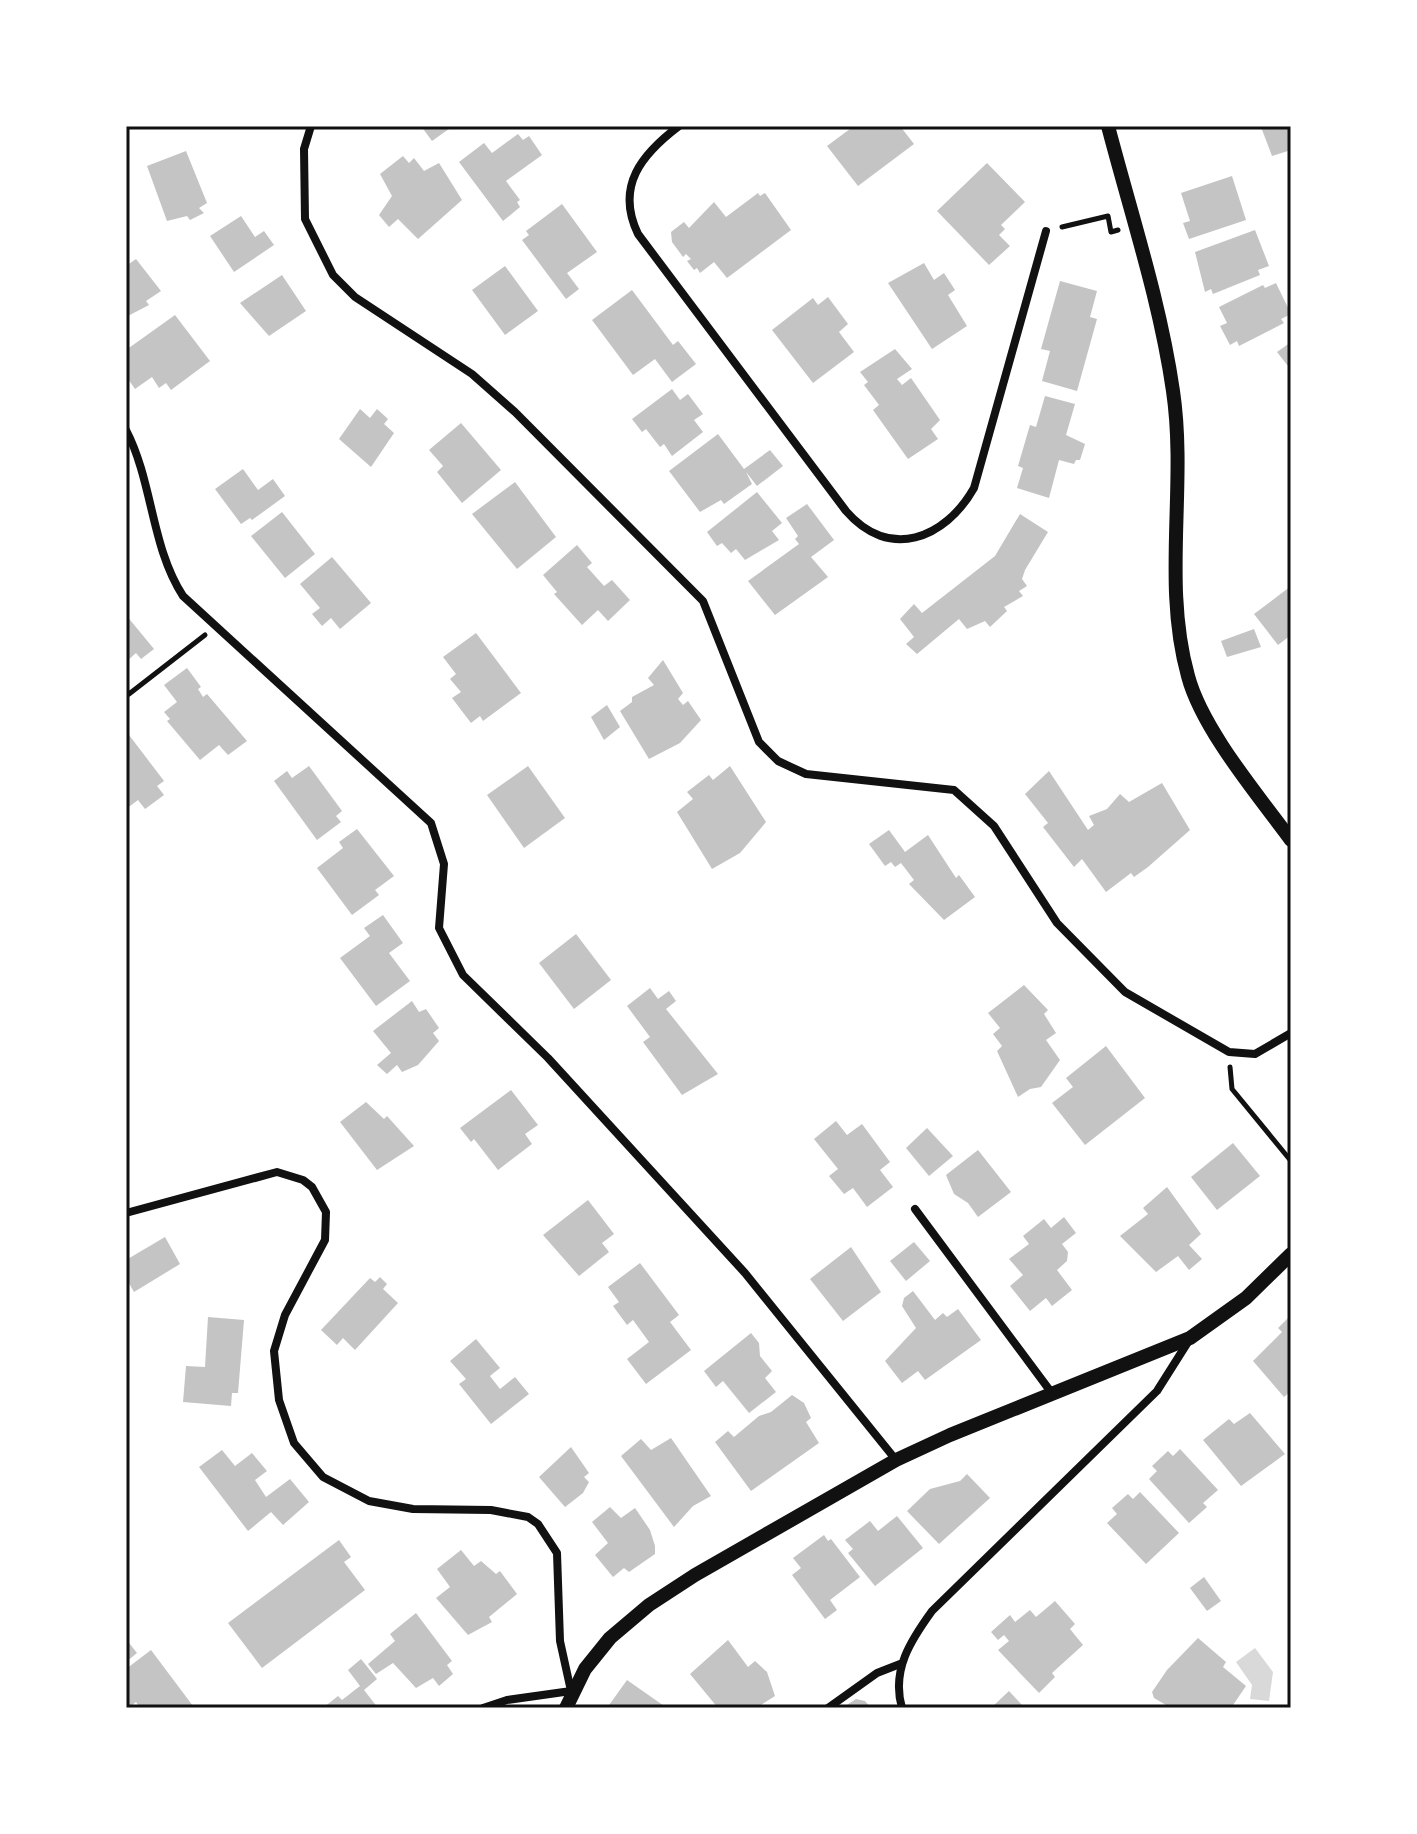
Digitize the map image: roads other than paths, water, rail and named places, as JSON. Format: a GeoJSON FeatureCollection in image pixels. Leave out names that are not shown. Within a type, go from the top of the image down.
{"type":"FeatureCollection","features":[{"type":"Feature","properties":{"kind":"street"},"geometry":{"type":"LineString","coordinates":[[311,126],[304,149],[305,219],[333,275],[355,297],[472,374],[515,412],[703,601],[759,742],[778,761],[806,774],[954,790],[994,826],[1057,923],[1125,992],[1229,1052],[1255,1054],[1291,1033]]}},
{"type":"Feature","properties":{"kind":"street"},"geometry":{"type":"LineString","coordinates":[[679,126],[648,151],[634,174],[629,207],[638,234],[846,511],[857,523],[883,537],[894,540],[933,531],[964,506],[974,488],[1046,231]]}},
{"type":"Feature","properties":{"kind":"street"},"geometry":{"type":"LineString","coordinates":[[1108,126],[1162,328],[1174,394],[1176,613],[1188,677],[1199,703],[1238,768],[1291,840]]}},
{"type":"Feature","properties":{"kind":"street"},"geometry":{"type":"LineString","coordinates":[[126,430],[143,470],[176,584],[213,626],[423,811],[437,833],[444,864],[439,928],[463,975],[548,1058],[745,1273],[896,1460]]}},
{"type":"Feature","properties":{"kind":"street"},"geometry":{"type":"LineString","coordinates":[[126,1213],[277,1172],[303,1180],[312,1187],[326,1212],[325,1240],[285,1315],[274,1351],[279,1400],[294,1443],[323,1477],[369,1501],[413,1509],[491,1510],[528,1517],[538,1524],[557,1553],[560,1641],[571,1691]]}},
{"type":"Feature","properties":{"kind":"street"},"geometry":{"type":"LineString","coordinates":[[915,1209],[1051,1392]]}},
{"type":"Feature","properties":{"kind":"street"},"geometry":{"type":"LineString","coordinates":[[566,1708],[571,1691],[610,1638],[649,1605],[896,1460],[1051,1392],[1190,1338],[1246,1298],[1291,1254]]}},
{"type":"Feature","properties":{"kind":"street"},"geometry":{"type":"LineString","coordinates":[[902,1708],[900,1664],[912,1639],[932,1611],[1157,1391],[1190,1338]]}},
{"type":"Feature","properties":{"kind":"street"},"geometry":{"type":"LineString","coordinates":[[828,1708],[877,1673],[900,1664]]}},
{"type":"Feature","properties":{"kind":"street"},"geometry":{"type":"LineString","coordinates":[[483,1708],[507,1700],[571,1691]]}}]}
